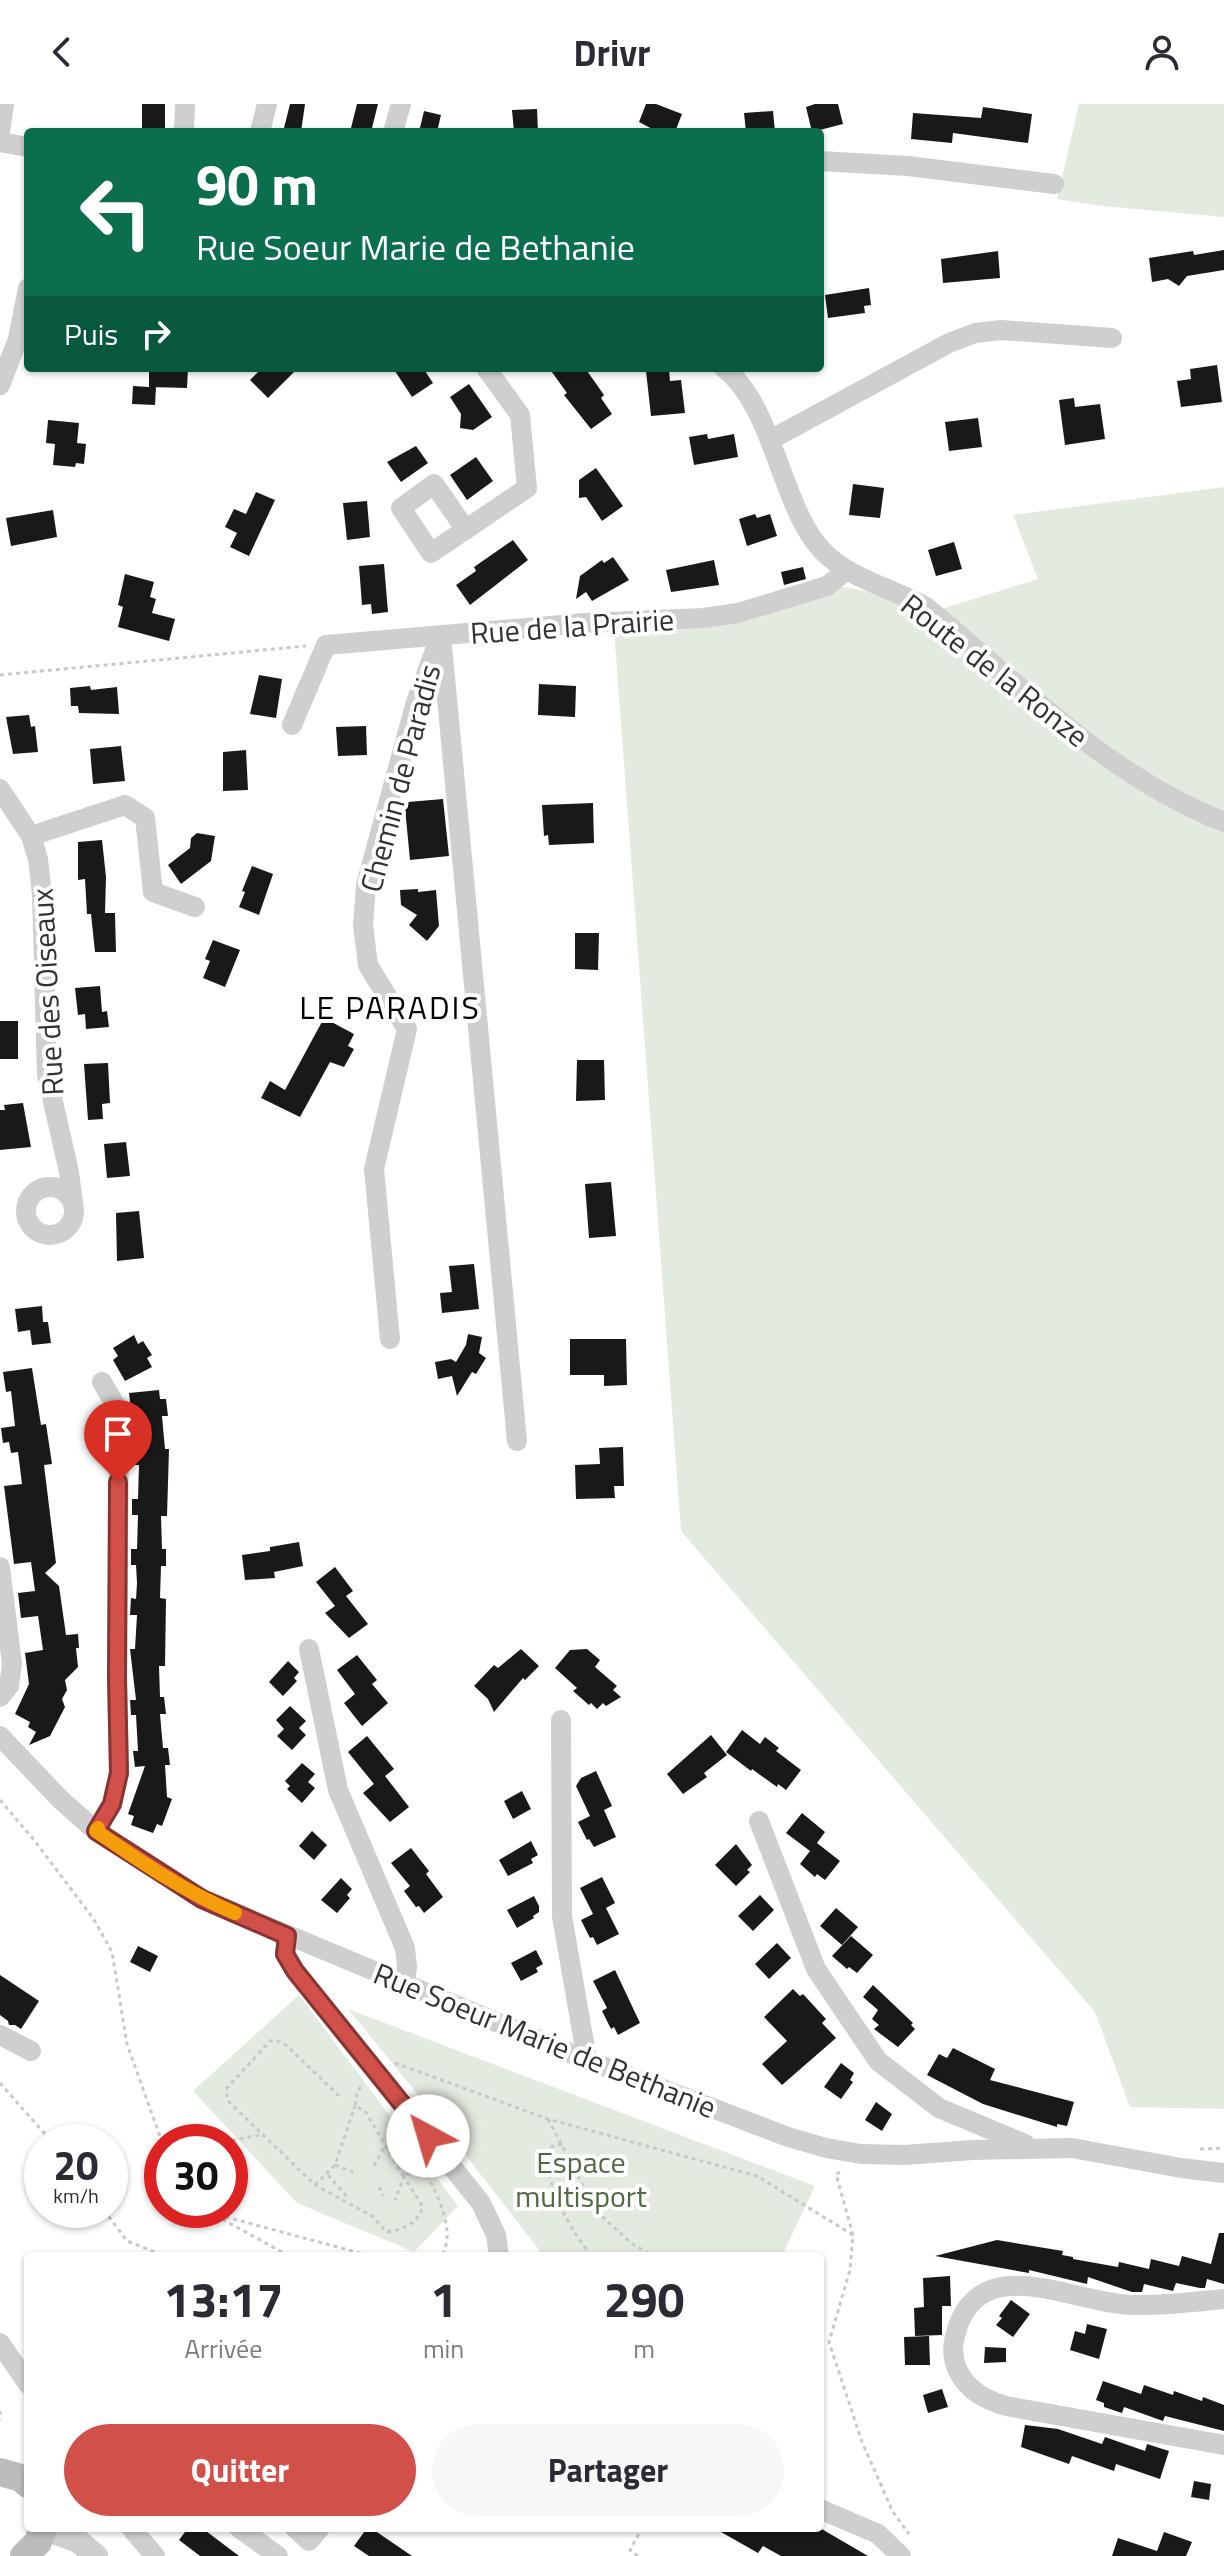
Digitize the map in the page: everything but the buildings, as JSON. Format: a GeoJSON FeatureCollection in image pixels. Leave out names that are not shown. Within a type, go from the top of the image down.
{"type":"FeatureCollection","features":[{"type":"Feature","properties":{"kind":"main road"},"geometry":{"type":"LineString","coordinates":[[0,2472],[24,2481]]}},
{"type":"Feature","properties":{"kind":"main road"},"geometry":{"type":"LineString","coordinates":[[24,2556],[38,2542],[42,2532]]}},
{"type":"Feature","properties":{"kind":"street"},"geometry":{"type":"LineString","coordinates":[[0,132],[4,104]]}},
{"type":"Feature","properties":{"kind":"street"},"geometry":{"type":"LineString","coordinates":[[184,128],[185,104]]}},
{"type":"Feature","properties":{"kind":"street"},"geometry":{"type":"LineString","coordinates":[[261,128],[267,104]]}},
{"type":"Feature","properties":{"kind":"street"},"geometry":{"type":"LineString","coordinates":[[394,128],[401,104]]}},
{"type":"Feature","properties":{"kind":"street"},"geometry":{"type":"LineString","coordinates":[[0,142],[24,146]]}},
{"type":"Feature","properties":{"kind":"street"},"geometry":{"type":"LineString","coordinates":[[824,161],[908,166],[1054,184]]}},
{"type":"Feature","properties":{"kind":"street"},"geometry":{"type":"LineString","coordinates":[[0,385],[18,339],[24,308]]}},
{"type":"Feature","properties":{"kind":"street"},"geometry":{"type":"LineString","coordinates":[[770,440],[949,343],[975,333],[1001,330],[1112,338]]}},
{"type":"Feature","properties":{"kind":"street"},"geometry":{"type":"LineString","coordinates":[[466,530],[527,488],[520,415],[489,372]]}},
{"type":"Feature","properties":{"kind":"street","name":"Route de la Ronze"},"geometry":{"type":"LineString","coordinates":[[727,372],[750,401],[770,440],[802,520],[816,544],[856,577],[904,594],[926,607],[1067,729],[1142,783],[1184,806],[1224,822]]}},
{"type":"Feature","properties":{"kind":"street","name":"Rue de la Prairie"},"geometry":{"type":"LineString","coordinates":[[326,645],[738,613],[827,586],[847,570]]}},
{"type":"Feature","properties":{"kind":"street"},"geometry":{"type":"LineString","coordinates":[[441,635],[517,1441]]}},
{"type":"Feature","properties":{"kind":"street","name":"Chemin de Paradis"},"geometry":{"type":"LineString","coordinates":[[390,1339],[374,1169],[407,1029],[368,965],[363,925],[366,885],[416,702],[441,635]]}},
{"type":"Feature","properties":{"kind":"street"},"geometry":{"type":"LineString","coordinates":[[292,725],[326,645]]}},
{"type":"Feature","properties":{"kind":"street","name":"Rue des Oiseaux"},"geometry":{"type":"LineString","coordinates":[[0,789],[31,836],[38,859],[42,895],[47,1075],[73,1203]]}},
{"type":"Feature","properties":{"kind":"street"},"geometry":{"type":"LineString","coordinates":[[31,836],[125,805],[145,818],[153,892],[195,907]]}},
{"type":"Feature","properties":{"kind":"street"},"geometry":{"type":"LineString","coordinates":[[96,1831],[112,1804],[119,1773],[119,1431],[117,1408],[102,1382]]}},
{"type":"Feature","properties":{"kind":"street"},"geometry":{"type":"LineString","coordinates":[[0,1567],[12,1664],[9,1686],[0,1697]]}},
{"type":"Feature","properties":{"kind":"street"},"geometry":{"type":"LineString","coordinates":[[309,1649],[338,1790],[405,1948],[405,1983]]}},
{"type":"Feature","properties":{"kind":"street"},"geometry":{"type":"LineString","coordinates":[[561,1720],[562,1916],[587,2060]]}},
{"type":"Feature","properties":{"kind":"street","name":"Rue Soeur Marie de Bethanie"},"geometry":{"type":"LineString","coordinates":[[0,1736],[61,1800],[96,1831],[202,1899],[587,2060],[788,2137],[861,2154],[1072,2148],[1224,2173]]}},
{"type":"Feature","properties":{"kind":"street"},"geometry":{"type":"LineString","coordinates":[[759,1821],[816,1969],[878,2061],[939,2108],[1034,2148]]}},
{"type":"Feature","properties":{"kind":"street"},"geometry":{"type":"LineString","coordinates":[[287,1936],[285,1954],[295,1971],[481,2203],[496,2235],[498,2252]]}},
{"type":"Feature","properties":{"kind":"street"},"geometry":{"type":"LineString","coordinates":[[0,2035],[31,2051]]}},
{"type":"Feature","properties":{"kind":"street"},"geometry":{"type":"LineString","coordinates":[[1224,2299],[1130,2305],[1032,2287],[998,2286],[983,2292],[972,2302],[963,2314],[953,2343],[954,2361],[960,2376],[971,2389],[987,2400],[1224,2445]]}},
{"type":"Feature","properties":{"kind":"street"},"geometry":{"type":"LineString","coordinates":[[0,2343],[24,2378]]}},
{"type":"Feature","properties":{"kind":"street"},"geometry":{"type":"LineString","coordinates":[[824,2511],[908,2550]]}},
{"type":"Feature","properties":{"kind":"street"},"geometry":{"type":"LineString","coordinates":[[54,2532],[78,2541],[96,2556]]}},
{"type":"Feature","properties":{"kind":"street"},"geometry":{"type":"LineString","coordinates":[[134,2532],[155,2556]]}},
{"type":"Feature","properties":{"kind":"street"},"geometry":{"type":"LineString","coordinates":[[245,2532],[278,2556]]}},
{"type":"Feature","properties":{"kind":"street"},"geometry":{"type":"LineString","coordinates":[[299,2532],[309,2541],[317,2532]]}},
{"type":"Feature","properties":{"kind":"path"},"geometry":{"type":"LineString","coordinates":[[0,675],[326,645]]}},
{"type":"Feature","properties":{"kind":"path"},"geometry":{"type":"LineString","coordinates":[[0,1800],[93,1918],[112,1952],[127,2044],[156,2124]]}},
{"type":"Feature","properties":{"kind":"path"},"geometry":{"type":"LineString","coordinates":[[339,2096],[286,2045],[275,2040],[270,2041],[227,2088],[227,2100],[315,2185],[372,2216],[386,2232],[404,2229],[418,2219],[423,2207],[365,2111],[355,2106]]}},
{"type":"Feature","properties":{"kind":"path"},"geometry":{"type":"LineString","coordinates":[[315,2185],[335,2165],[357,2091],[375,2070],[396,2063],[548,2119],[757,2176],[853,2235]]}},
{"type":"Feature","properties":{"kind":"path"},"geometry":{"type":"LineString","coordinates":[[0,2083],[36,2124]]}},
{"type":"Feature","properties":{"kind":"path"},"geometry":{"type":"LineString","coordinates":[[548,2119],[597,2212],[631,2243],[646,2252]]}},
{"type":"Feature","properties":{"kind":"path"},"geometry":{"type":"LineString","coordinates":[[248,2137],[264,2134]]}},
{"type":"Feature","properties":{"kind":"path"},"geometry":{"type":"LineString","coordinates":[[562,2144],[550,2147],[548,2168],[564,2217],[589,2252]]}},
{"type":"Feature","properties":{"kind":"path"},"geometry":{"type":"LineString","coordinates":[[374,2166],[385,2145]]}},
{"type":"Feature","properties":{"kind":"path"},"geometry":{"type":"LineString","coordinates":[[395,2200],[404,2177],[421,2163],[437,2194],[447,2228],[444,2252]]}},
{"type":"Feature","properties":{"kind":"path"},"geometry":{"type":"LineString","coordinates":[[335,2165],[353,2172]]}},
{"type":"Feature","properties":{"kind":"path"},"geometry":{"type":"LineString","coordinates":[[836,2174],[853,2235],[850,2270],[829,2342],[862,2442],[908,2550]]}},
{"type":"Feature","properties":{"kind":"path"},"geometry":{"type":"LineString","coordinates":[[328,2175],[351,2203]]}},
{"type":"Feature","properties":{"kind":"path"},"geometry":{"type":"LineString","coordinates":[[379,2187],[383,2196]]}},
{"type":"Feature","properties":{"kind":"path"},"geometry":{"type":"LineString","coordinates":[[248,2222],[357,2252]]}},
{"type":"Feature","properties":{"kind":"path"},"geometry":{"type":"LineString","coordinates":[[117,2228],[127,2241],[155,2252]]}},
{"type":"Feature","properties":{"kind":"path"},"geometry":{"type":"LineString","coordinates":[[240,2228],[282,2252]]}},
{"type":"Feature","properties":{"kind":"path"},"geometry":{"type":"LineString","coordinates":[[0,2411],[0,2420]]}},
{"type":"Feature","properties":{"kind":"path"},"geometry":{"type":"LineString","coordinates":[[638,2556],[630,2550],[640,2532]]}},
{"type":"Feature","properties":{"kind":"green space"},"geometry":{"type":"Polygon","coordinates":[[[1079,104],[1224,104],[1224,217],[1057,199],[1079,104]]]}},
{"type":"Feature","properties":{"kind":"green space"},"geometry":{"type":"Polygon","coordinates":[[[1224,487],[1224,2109],[1130,2107],[1095,2012],[681,1531],[614,629],[844,587],[871,592],[922,615],[1038,579],[1013,515],[1224,487]]]}},
{"type":"Feature","properties":{"kind":"green space","name":"Espace multisport"},"geometry":{"type":"Polygon","coordinates":[[[299,1995],[458,2206],[414,2252],[297,2203],[248,2150],[248,2124],[224,2124],[193,2091],[299,1995]]]}},
{"type":"Feature","properties":{"kind":"green space","name":"Espace multisport"},"geometry":{"type":"Polygon","coordinates":[[[348,2009],[815,2186],[784,2252],[541,2252],[348,2009]]]}},
{"type":"Feature","properties":{"kind":"slow traffic"},"geometry":{"type":"LineString","coordinates":[[98,1828],[96,1831],[160,1874],[202,1899],[235,1913]]}},
{"type":"Feature","properties":{"kind":"district","name":"LE PARADIS"},"geometry":{"type":"Point","coordinates":[390,1007]}},
{"type":"Feature","properties":{"kind":"route"},"geometry":{"type":"LineString","coordinates":[[118,1482],[119,1773],[112,1804],[96,1831],[202,1899],[287,1936],[285,1954],[295,1971],[428,2136]]}}]}
